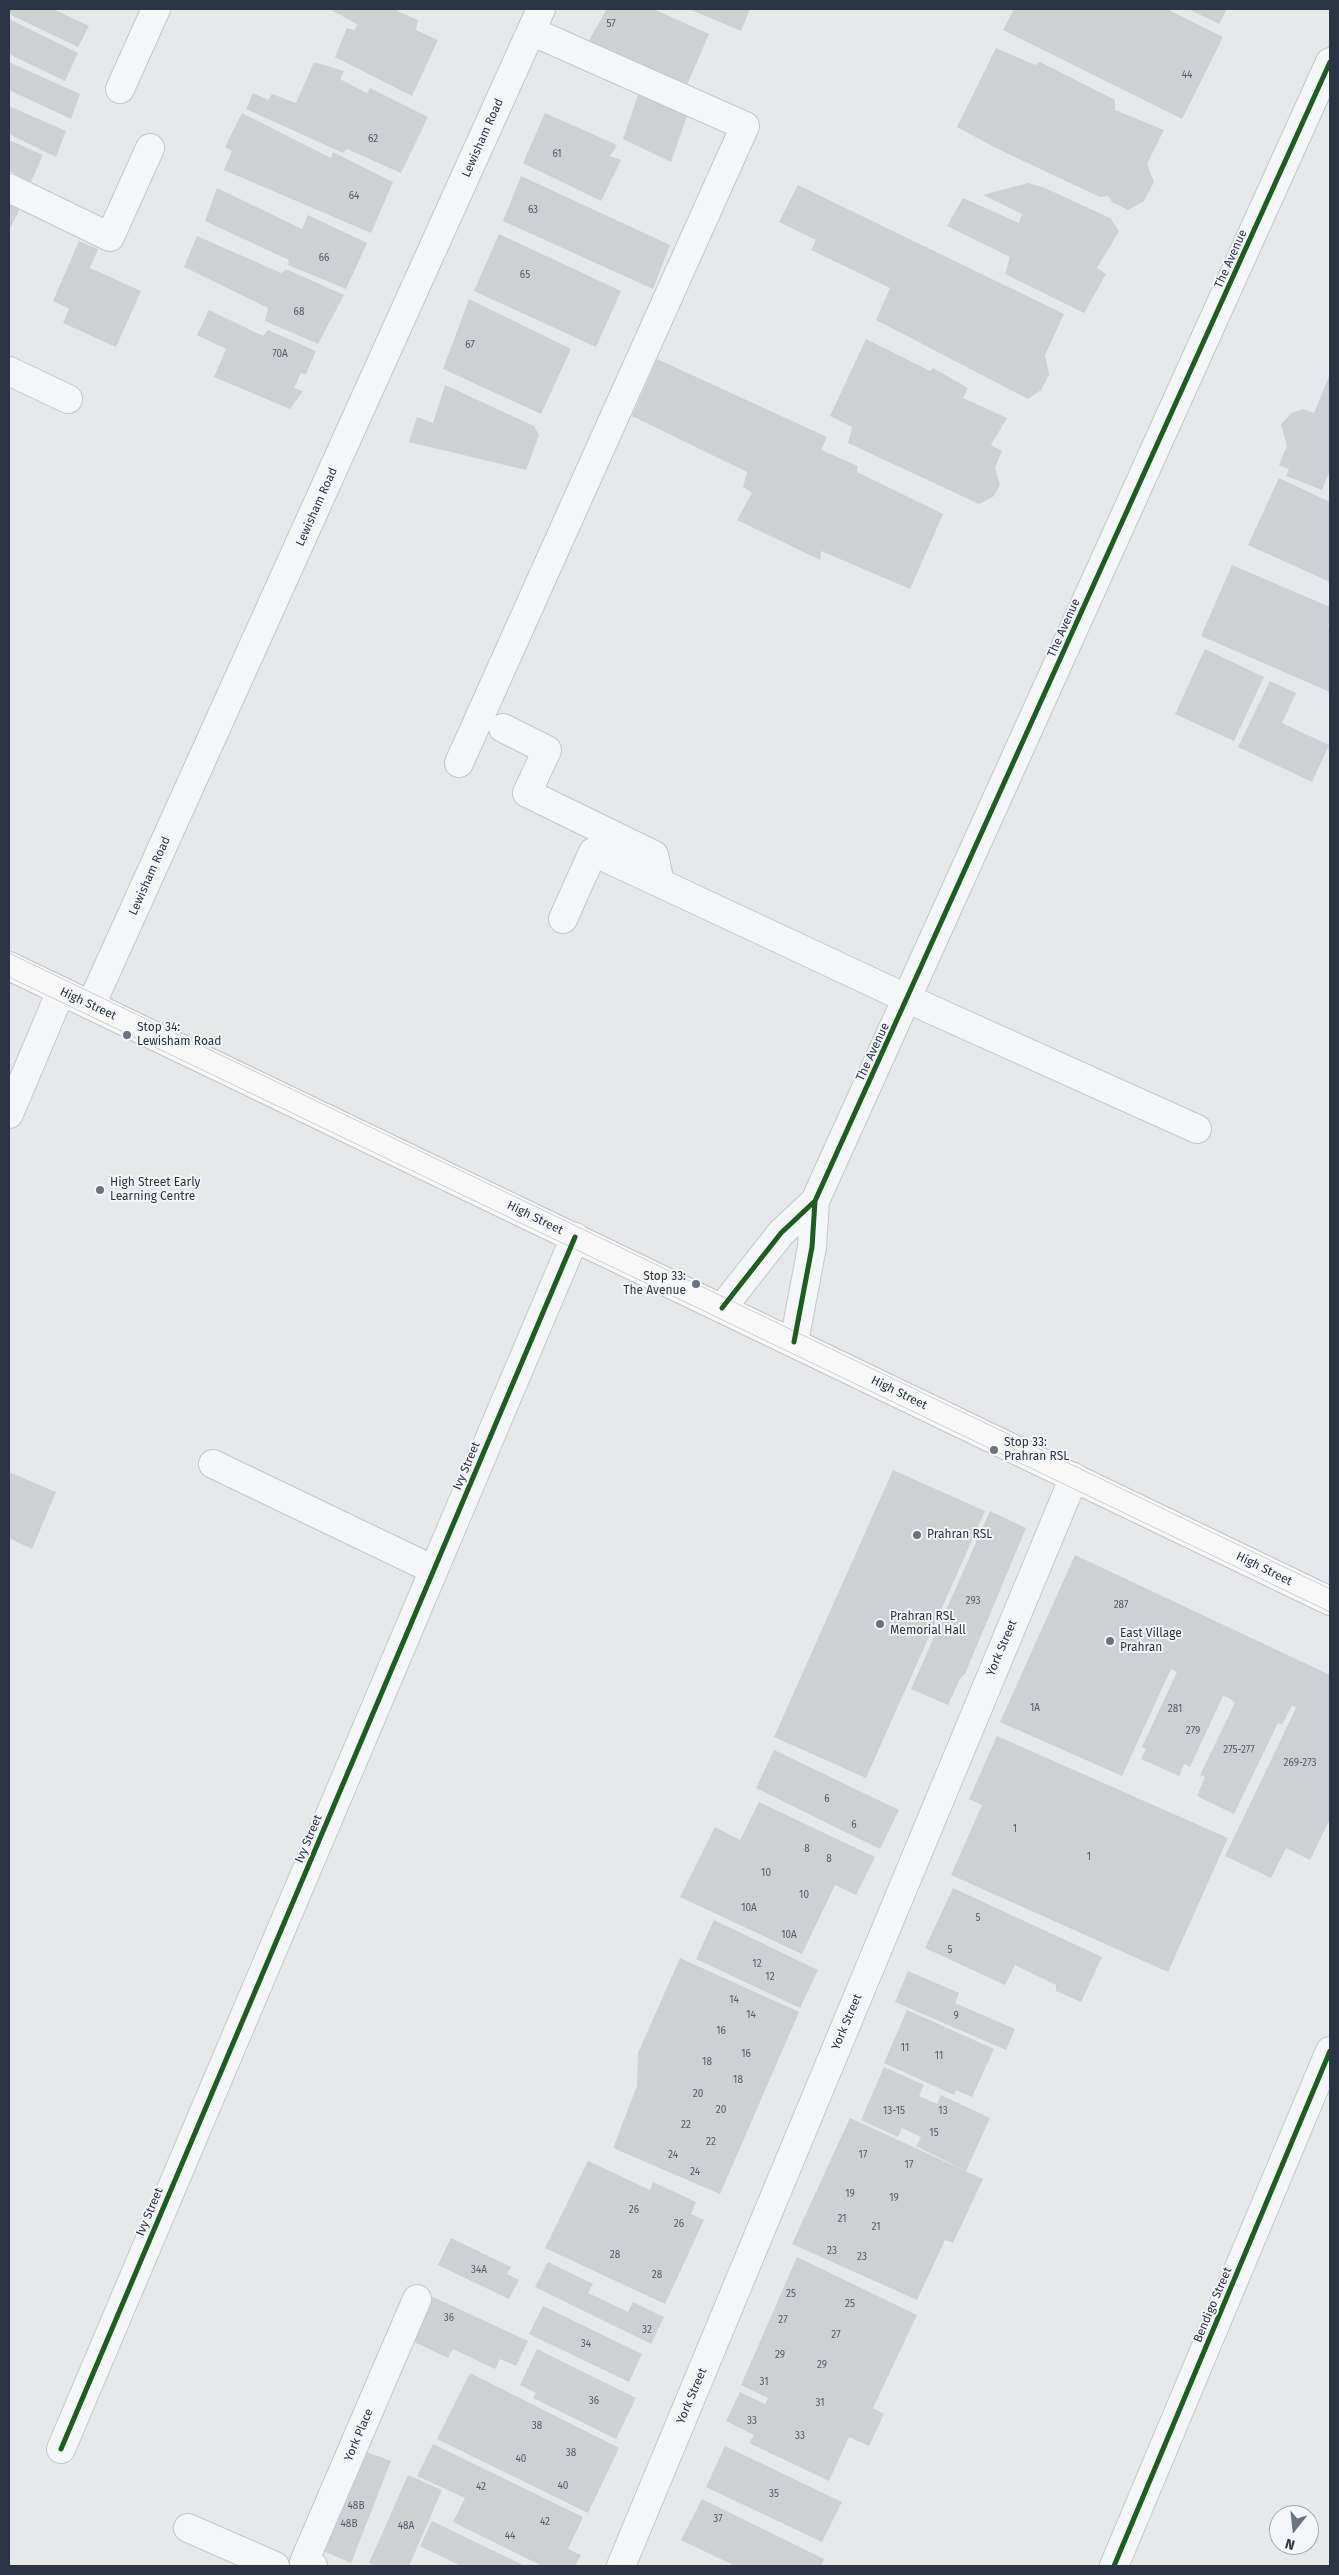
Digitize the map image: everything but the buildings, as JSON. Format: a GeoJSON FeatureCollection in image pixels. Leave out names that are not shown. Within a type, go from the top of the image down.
{"type":"FeatureCollection","features":[{"type":"Feature","properties":{"kind":"main road","name":"High Street"},"geometry":{"type":"LineString","coordinates":[[9,966],[1330,1601]]}},
{"type":"Feature","properties":{"kind":"street"},"geometry":{"type":"LineString","coordinates":[[120,90],[156,9]]}},
{"type":"Feature","properties":{"kind":"street"},"geometry":{"type":"LineString","coordinates":[[459,763],[745,126],[536,20]]}},
{"type":"Feature","properties":{"kind":"street","name":"Lewisham Road"},"geometry":{"type":"LineString","coordinates":[[91,1004],[536,20]]}},
{"type":"Feature","properties":{"kind":"street","name":"The Avenue"},"geometry":{"type":"LineString","coordinates":[[794,1342],[812,1247],[815,1201],[908,999],[1330,62]]}},
{"type":"Feature","properties":{"kind":"street"},"geometry":{"type":"LineString","coordinates":[[9,188],[110,236],[150,148]]}},
{"type":"Feature","properties":{"kind":"street"},"geometry":{"type":"LineString","coordinates":[[9,371],[68,399]]}},
{"type":"Feature","properties":{"kind":"street"},"geometry":{"type":"LineString","coordinates":[[503,728],[547,750],[527,792],[654,855],[660,883]]}},
{"type":"Feature","properties":{"kind":"street"},"geometry":{"type":"LineString","coordinates":[[563,920],[593,852],[908,999],[1197,1129]]}},
{"type":"Feature","properties":{"kind":"street"},"geometry":{"type":"LineString","coordinates":[[9,1114],[61,991]]}},
{"type":"Feature","properties":{"kind":"street","name":"The Avenue"},"geometry":{"type":"LineString","coordinates":[[722,1308],[780,1233],[815,1201]]}},
{"type":"Feature","properties":{"kind":"street","name":"Ivy Street"},"geometry":{"type":"LineString","coordinates":[[61,2449],[575,1237]]}},
{"type":"Feature","properties":{"kind":"street"},"geometry":{"type":"LineString","coordinates":[[214,1464],[434,1570]]}},
{"type":"Feature","properties":{"kind":"street","name":"York Street"},"geometry":{"type":"LineString","coordinates":[[621,2566],[1074,1478]]}},
{"type":"Feature","properties":{"kind":"street","name":"Bendigo Street"},"geometry":{"type":"LineString","coordinates":[[1114,2566],[1330,2050]]}},
{"type":"Feature","properties":{"kind":"street","name":"York Place"},"geometry":{"type":"LineString","coordinates":[[302,2565],[417,2299]]}},
{"type":"Feature","properties":{"kind":"street"},"geometry":{"type":"LineString","coordinates":[[188,2528],[275,2566]]}},
{"type":"Feature","properties":{"kind":"tram line"},"geometry":{"type":"LineString","coordinates":[[9,953],[1330,1589]]}},
{"type":"Feature","properties":{"kind":"tram line"},"geometry":{"type":"LineString","coordinates":[[9,977],[1330,1612]]}},
{"type":"Feature","properties":{"kind":"cycle path"},"geometry":{"type":"LineString","coordinates":[[794,1342],[812,1247],[815,1201],[1330,62]]}},
{"type":"Feature","properties":{"kind":"cycle path"},"geometry":{"type":"LineString","coordinates":[[722,1308],[781,1233],[815,1201]]}},
{"type":"Feature","properties":{"kind":"cycle path"},"geometry":{"type":"LineString","coordinates":[[61,2449],[575,1237]]}},
{"type":"Feature","properties":{"kind":"cycle path"},"geometry":{"type":"LineString","coordinates":[[1114,2566],[1330,2051]]}},
{"type":"Feature","properties":{"kind":"place","name":"Stop 34: Lewisham Road"},"geometry":{"type":"Point","coordinates":[127,1035]}},
{"type":"Feature","properties":{"kind":"place","name":"High Street Early Learning Centre"},"geometry":{"type":"Point","coordinates":[100,1190]}},
{"type":"Feature","properties":{"kind":"place","name":"Stop 33: The Avenue"},"geometry":{"type":"Point","coordinates":[696,1284]}},
{"type":"Feature","properties":{"kind":"place","name":"Stop 33: Prahran RSL"},"geometry":{"type":"Point","coordinates":[994,1450]}},
{"type":"Feature","properties":{"kind":"place","name":"Prahran RSL"},"geometry":{"type":"Point","coordinates":[917,1535]}},
{"type":"Feature","properties":{"kind":"place","name":"Prahran RSL Memorial Hall"},"geometry":{"type":"Point","coordinates":[880,1624]}},
{"type":"Feature","properties":{"kind":"place","name":"East Village Prahran"},"geometry":{"type":"Point","coordinates":[1110,1641]}}]}
